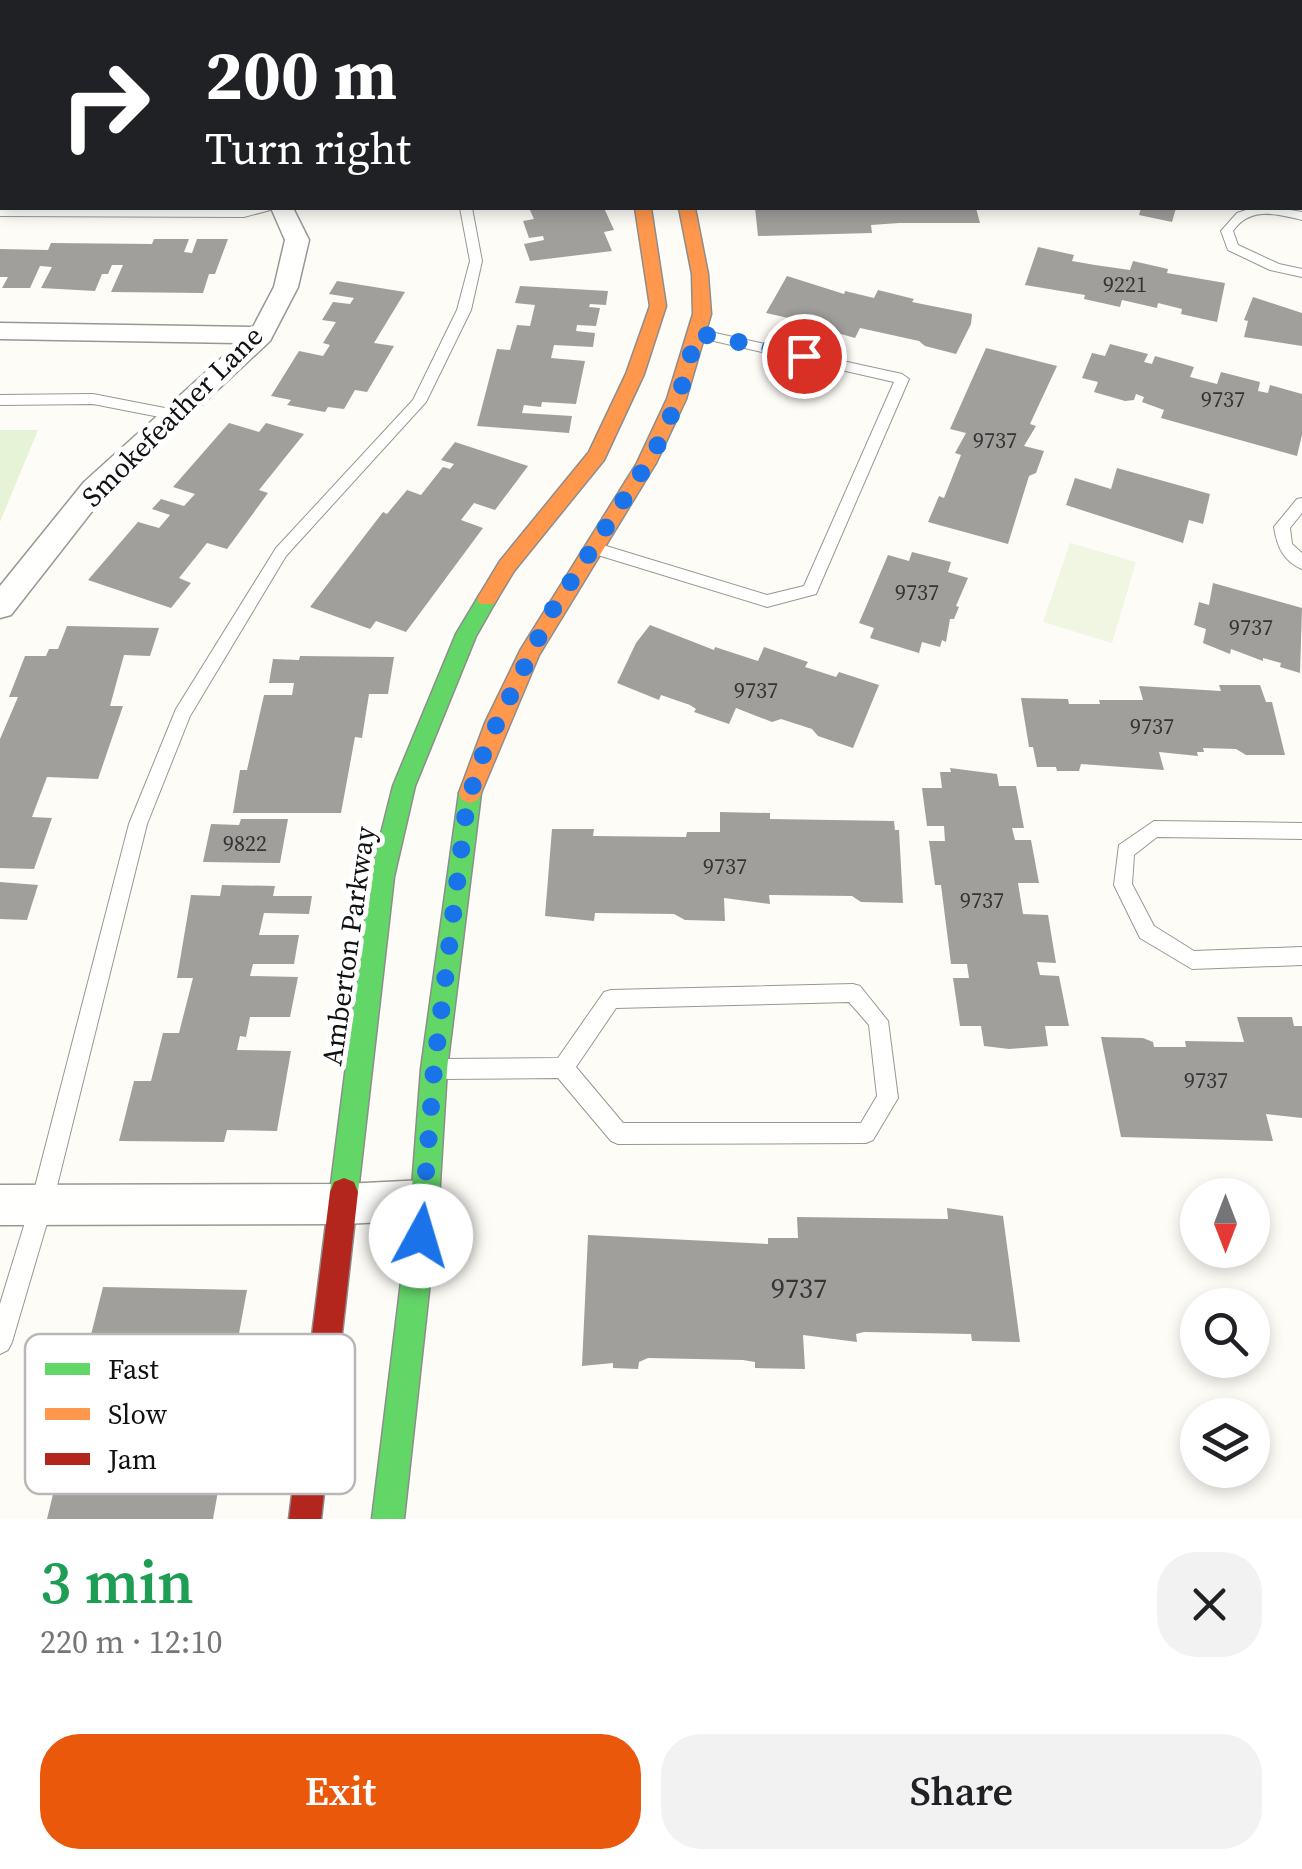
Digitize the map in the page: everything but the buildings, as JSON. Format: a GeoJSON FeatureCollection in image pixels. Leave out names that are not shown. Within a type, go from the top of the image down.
{"type":"FeatureCollection","features":[{"type":"Feature","properties":{"kind":"street","name":"Smokefeather Lane"},"geometry":{"type":"LineString","coordinates":[[0,608],[94,489],[260,334],[286,286],[297,240],[283,210]]}},
{"type":"Feature","properties":{"kind":"street","name":"Amberton Parkway"},"geometry":{"type":"LineString","coordinates":[[328,1334],[382,877],[404,786],[466,634],[508,566],[598,455],[619,415],[658,306],[643,210]]}},
{"type":"Feature","properties":{"kind":"street"},"geometry":{"type":"LineString","coordinates":[[388,1519],[425,1200],[434,1069],[467,803],[486,746],[550,614],[654,453],[678,400],[702,317],[700,275],[687,210]]}},
{"type":"Feature","properties":{"kind":"street"},"geometry":{"type":"LineString","coordinates":[[0,331],[260,334]]}},
{"type":"Feature","properties":{"kind":"street"},"geometry":{"type":"LineString","coordinates":[[0,1205],[344,1204],[425,1200]]}},
{"type":"Feature","properties":{"kind":"street","name":"Amberton Parkway"},"geometry":{"type":"LineString","coordinates":[[305,1519],[308,1494]]}},
{"type":"Feature","properties":{"kind":"lane"},"geometry":{"type":"LineString","coordinates":[[0,212],[261,210]]}},
{"type":"Feature","properties":{"kind":"lane"},"geometry":{"type":"LineString","coordinates":[[0,1342],[41,1206],[138,824],[182,714],[282,552],[419,402],[464,310],[476,261],[466,210]]}},
{"type":"Feature","properties":{"kind":"lane"},"geometry":{"type":"LineString","coordinates":[[1258,210],[1234,218],[1227,231],[1232,247],[1275,267],[1302,272]]}},
{"type":"Feature","properties":{"kind":"lane"},"geometry":{"type":"LineString","coordinates":[[1275,210],[1302,216]]}},
{"type":"Feature","properties":{"kind":"lane"},"geometry":{"type":"LineString","coordinates":[[593,548],[767,601],[810,590],[902,379],[697,333]]}},
{"type":"Feature","properties":{"kind":"lane"},"geometry":{"type":"LineString","coordinates":[[0,400],[93,398],[175,415]]}},
{"type":"Feature","properties":{"kind":"lane"},"geometry":{"type":"LineString","coordinates":[[1302,504],[1282,527],[1284,546],[1302,563]]}},
{"type":"Feature","properties":{"kind":"lane"},"geometry":{"type":"LineString","coordinates":[[1302,831],[1154,829],[1125,851],[1123,885],[1147,932],[1192,960],[1302,956]]}},
{"type":"Feature","properties":{"kind":"lane"},"geometry":{"type":"LineString","coordinates":[[853,993],[878,1022],[888,1098],[866,1133],[618,1134],[564,1068],[611,999],[853,993]]}},
{"type":"Feature","properties":{"kind":"lane"},"geometry":{"type":"LineString","coordinates":[[434,1069],[564,1068]]}},
{"type":"Feature","properties":{"kind":"green space"},"geometry":{"type":"Polygon","coordinates":[[[0,430],[38,430],[0,522],[0,430]]]}},
{"type":"Feature","properties":{"kind":"green space"},"geometry":{"type":"Polygon","coordinates":[[[1070,543],[1136,562],[1112,643],[1043,622],[1070,543]]]}},
{"type":"Feature","properties":{"kind":"traffic: fast"},"geometry":{"type":"LineString","coordinates":[[344,1192],[382,877],[404,786],[466,634],[487,599]]}},
{"type":"Feature","properties":{"kind":"traffic: fast"},"geometry":{"type":"LineString","coordinates":[[388,1519],[425,1200],[434,1069],[470,793]]}},
{"type":"Feature","properties":{"kind":"traffic: slow"},"geometry":{"type":"LineString","coordinates":[[487,599],[507,566],[597,455],[635,374],[658,306],[643,210]]}},
{"type":"Feature","properties":{"kind":"traffic: slow"},"geometry":{"type":"LineString","coordinates":[[470,793],[496,723],[528,655],[629,493],[676,399],[702,314],[700,274],[687,210]]}},
{"type":"Feature","properties":{"kind":"traffic: jam"},"geometry":{"type":"LineString","coordinates":[[327,1334],[344,1192]]}},
{"type":"Feature","properties":{"kind":"traffic: jam"},"geometry":{"type":"LineString","coordinates":[[305,1519],[308,1494]]}},
{"type":"Feature","properties":{"kind":"route"},"geometry":{"type":"LineString","coordinates":[[421,1236],[434,1069],[467,803],[486,746],[550,614],[654,453],[678,400],[697,333],[804,356]]}}]}
